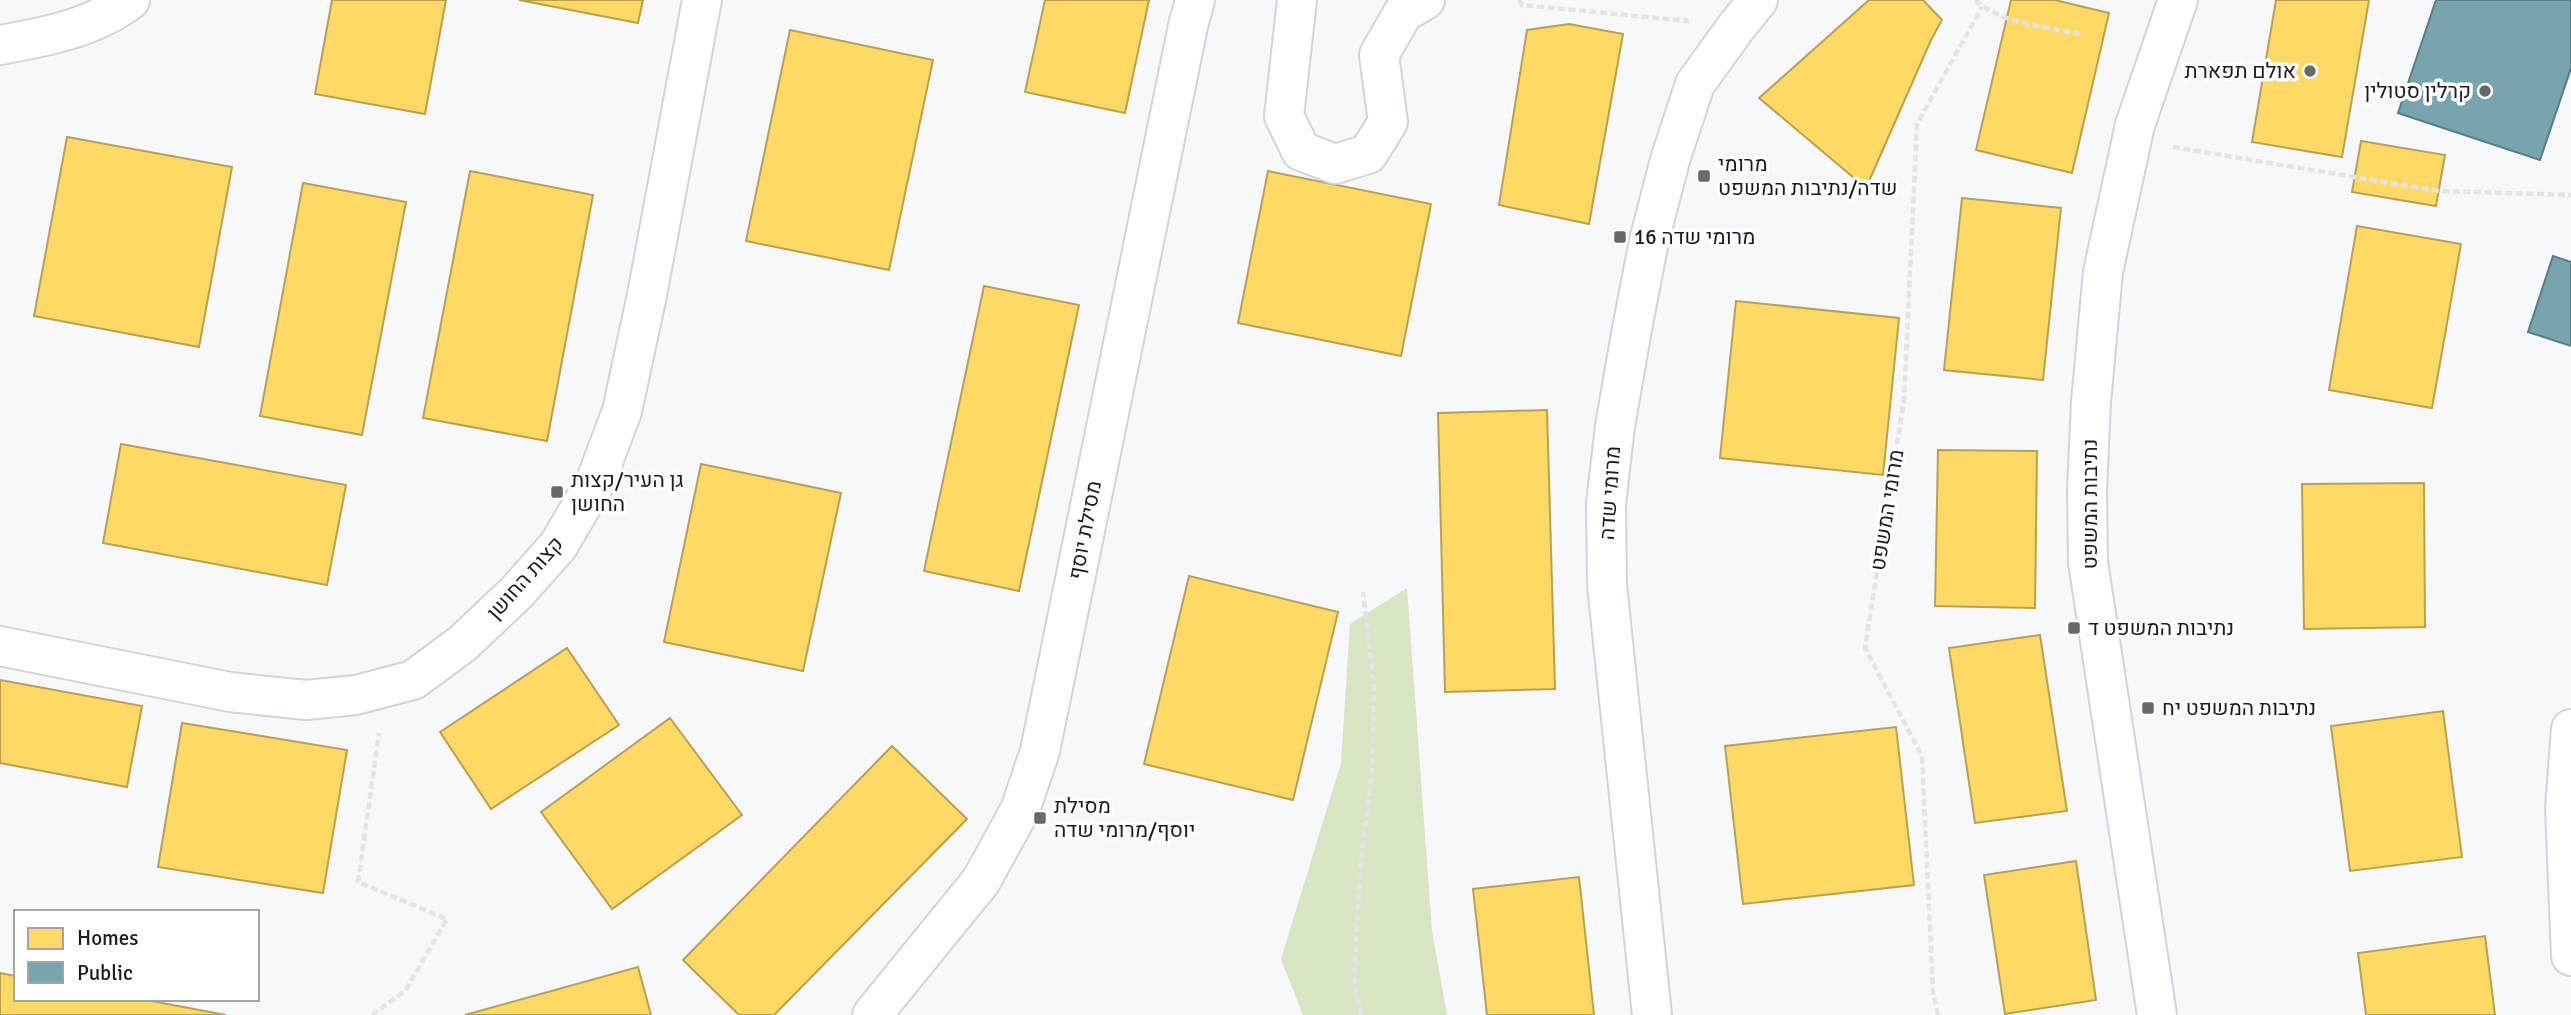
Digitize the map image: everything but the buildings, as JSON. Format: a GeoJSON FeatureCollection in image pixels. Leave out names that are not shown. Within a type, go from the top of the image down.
{"type":"FeatureCollection","features":[{"type":"Feature","properties":{"kind":"street"},"geometry":{"type":"LineString","coordinates":[[0,45],[51,36],[115,12],[131,0]]}},
{"type":"Feature","properties":{"kind":"street","name":"קצות החושן"},"geometry":{"type":"LineString","coordinates":[[0,646],[230,692],[306,700],[356,695],[413,680],[462,644],[516,593],[558,545],[595,483],[624,398],[647,295],[702,0]]}},
{"type":"Feature","properties":{"kind":"street","name":"מסילת יוסף"},"geometry":{"type":"LineString","coordinates":[[872,1015],[981,881],[1020,810],[1040,751],[1195,0]]}},
{"type":"Feature","properties":{"kind":"street"},"geometry":{"type":"LineString","coordinates":[[1297,0],[1284,116],[1301,151],[1335,164],[1368,154],[1388,122],[1379,55],[1403,13],[1425,0]]}},
{"type":"Feature","properties":{"kind":"street","name":"נתיבות המשפט"},"geometry":{"type":"LineString","coordinates":[[2157,1015],[2088,562],[2087,490],[2091,402],[2103,272],[2132,140],[2178,0]]}},
{"type":"Feature","properties":{"kind":"street","name":"מרומי שדה"},"geometry":{"type":"LineString","coordinates":[[1652,1015],[1607,585],[1606,504],[1615,426],[1632,329],[1670,160],[1695,84],[1748,13]]}},
{"type":"Feature","properties":{"kind":"street"},"geometry":{"type":"LineString","coordinates":[[2571,729],[2565,808],[2571,956]]}},
{"type":"Feature","properties":{"kind":"path"},"geometry":{"type":"LineString","coordinates":[[1519,0],[1522,5],[1748,13]]}},
{"type":"Feature","properties":{"kind":"path"},"geometry":{"type":"LineString","coordinates":[[1975,0],[1982,7],[2007,18],[2081,34]]}},
{"type":"Feature","properties":{"kind":"path","name":"מרומי המשפט"},"geometry":{"type":"LineString","coordinates":[[1938,1015],[1933,993],[1922,756],[1865,648],[1904,400],[1917,124],[1982,7]]}},
{"type":"Feature","properties":{"kind":"path"},"geometry":{"type":"LineString","coordinates":[[2132,140],[2439,191],[2571,195]]}},
{"type":"Feature","properties":{"kind":"path"},"geometry":{"type":"LineString","coordinates":[[1361,1015],[1354,979],[1360,872],[1373,760],[1374,687],[1363,592]]}},
{"type":"Feature","properties":{"kind":"path"},"geometry":{"type":"LineString","coordinates":[[372,1015],[405,991],[447,919],[358,882],[385,688]]}},
{"type":"Feature","properties":{"kind":"green space"},"geometry":{"type":"Polygon","coordinates":[[[1407,588],[1432,931],[1447,1015],[1303,1015],[1281,959],[1341,763],[1350,624],[1407,588]]]}},
{"type":"Feature","properties":{"kind":"place","name":"אולם תפארת"},"geometry":{"type":"Point","coordinates":[2310,71]}},
{"type":"Feature","properties":{"kind":"place","name":"קרלין סטולין"},"geometry":{"type":"Point","coordinates":[2485,91]}},
{"type":"Feature","properties":{"kind":"place","name":"מרומי שדה/נתיבות המשפט"},"geometry":{"type":"Point","coordinates":[1704,176]}},
{"type":"Feature","properties":{"kind":"place","name":"מרומי שדה 16"},"geometry":{"type":"Point","coordinates":[1620,237]}},
{"type":"Feature","properties":{"kind":"place","name":"גן העיר/קצות החושן"},"geometry":{"type":"Point","coordinates":[557,492]}},
{"type":"Feature","properties":{"kind":"place","name":"נתיבות המשפט ד"},"geometry":{"type":"Point","coordinates":[2074,628]}},
{"type":"Feature","properties":{"kind":"place","name":"נתיבות המשפט יח"},"geometry":{"type":"Point","coordinates":[2148,708]}},
{"type":"Feature","properties":{"kind":"place","name":"מסילת יוסף/מרומי שדה"},"geometry":{"type":"Point","coordinates":[1040,818]}}]}
